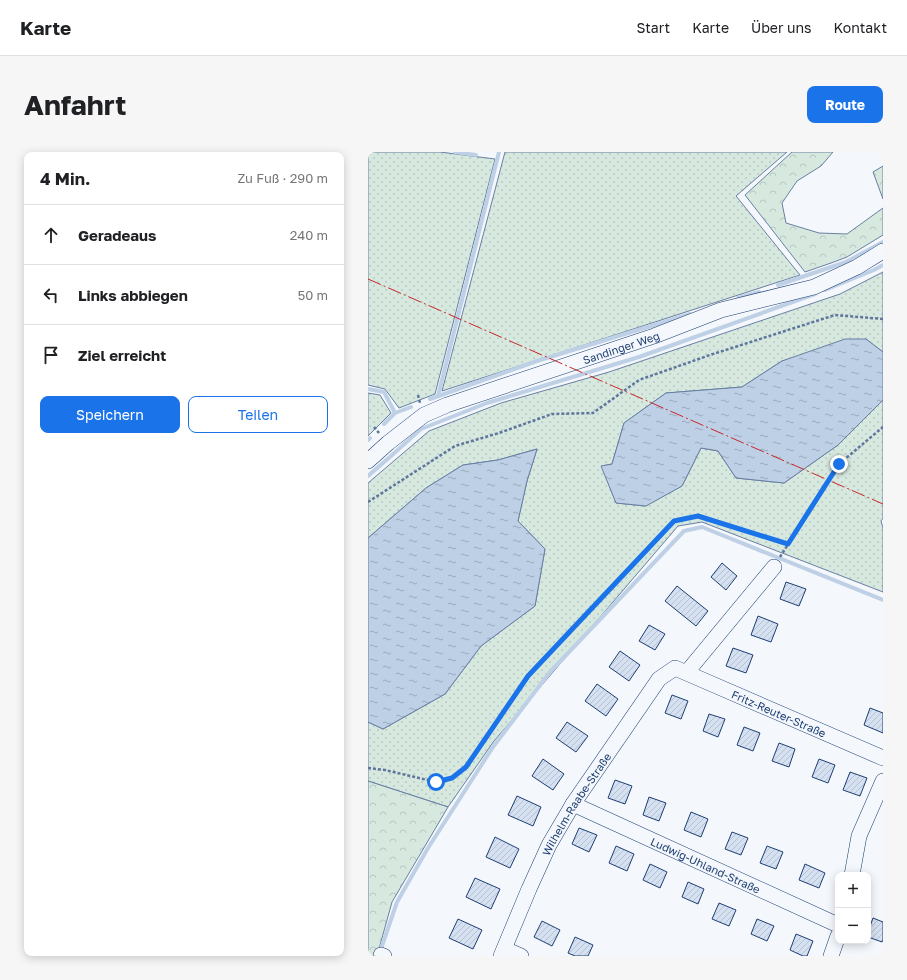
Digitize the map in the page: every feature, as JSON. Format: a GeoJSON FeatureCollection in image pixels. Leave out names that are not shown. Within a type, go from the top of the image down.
{"type":"FeatureCollection","features":[{"type":"Feature","properties":{"kind":"street","name":"Sandinger Weg"},"geometry":{"type":"LineString","coordinates":[[368,461],[388,443],[424,415],[447,405],[654,336],[721,310],[814,287],[857,267],[883,251]]}},
{"type":"Feature","properties":{"kind":"street","name":"Wilhelm-Raabe-Straße"},"geometry":{"type":"LineString","coordinates":[[503,952],[549,845],[573,804],[659,679],[681,670],[774,567]]}},
{"type":"Feature","properties":{"kind":"street","name":"Fritz-Reuter-Straße"},"geometry":{"type":"LineString","coordinates":[[681,670],[883,758]]}},
{"type":"Feature","properties":{"kind":"street"},"geometry":{"type":"LineString","coordinates":[[853,872],[859,836],[883,781]]}},
{"type":"Feature","properties":{"kind":"street","name":"Ludwig-Uhland-Straße"},"geometry":{"type":"LineString","coordinates":[[573,804],[835,925]]}},
{"type":"Feature","properties":{"kind":"street"},"geometry":{"type":"LineString","coordinates":[[831,956],[835,944]]}},
{"type":"Feature","properties":{"kind":"street"},"geometry":{"type":"LineString","coordinates":[[503,952],[521,956]]}},
{"type":"Feature","properties":{"kind":"path"},"geometry":{"type":"LineString","coordinates":[[368,502],[455,446],[552,414],[594,413],[639,380],[703,357],[835,315],[883,319]]}},
{"type":"Feature","properties":{"kind":"path"},"geometry":{"type":"LineString","coordinates":[[783,552],[839,464],[883,427]]}},
{"type":"Feature","properties":{"kind":"path"},"geometry":{"type":"LineString","coordinates":[[368,768],[385,770],[436,782],[452,778],[466,767],[528,676],[674,521],[698,516],[788,544]]}},
{"type":"Feature","properties":{"kind":"green space"},"geometry":{"type":"Polygon","coordinates":[[[368,152],[440,152],[495,159],[435,394],[399,408],[385,389],[368,385],[368,152]]]}},
{"type":"Feature","properties":{"kind":"green space"},"geometry":{"type":"Polygon","coordinates":[[[505,152],[787,152],[736,196],[800,275],[442,391],[505,152]]]}},
{"type":"Feature","properties":{"kind":"green space"},"geometry":{"type":"Polygon","coordinates":[[[792,152],[833,152],[821,166],[797,181],[782,203],[786,223],[819,233],[847,234],[883,208],[883,235],[847,257],[805,272],[745,195],[792,152]]]}},
{"type":"Feature","properties":{"kind":"green space"},"geometry":{"type":"Polygon","coordinates":[[[883,166],[883,199],[873,172],[883,166]]]}},
{"type":"Feature","properties":{"kind":"green space"},"geometry":{"type":"Polygon","coordinates":[[[883,272],[883,352],[866,339],[782,361],[742,387],[666,393],[624,423],[612,464],[602,466],[616,503],[645,506],[682,486],[701,448],[718,451],[736,478],[784,483],[838,445],[883,400],[883,518],[881,521],[883,528],[883,592],[702,522],[678,526],[494,741],[448,807],[368,781],[368,722],[383,729],[445,694],[481,646],[535,606],[545,549],[518,521],[527,481],[537,449],[498,460],[463,465],[426,488],[368,538],[368,483],[429,431],[501,403],[609,372],[840,294],[883,272]]]}},
{"type":"Feature","properties":{"kind":"green space"},"geometry":{"type":"Polygon","coordinates":[[[368,393],[380,395],[391,413],[368,436],[368,393]]]}},
{"type":"Feature","properties":{"kind":"green space"},"geometry":{"type":"Polygon","coordinates":[[[368,781],[448,807],[392,902],[377,956],[368,956],[368,781]]]}},
{"type":"Feature","properties":{"kind":"water"},"geometry":{"type":"Polygon","coordinates":[[[845,339],[866,339],[883,352],[883,400],[838,445],[784,483],[736,478],[718,451],[701,448],[682,486],[646,506],[616,503],[601,466],[612,464],[624,423],[666,393],[742,387],[782,361],[845,339]]]}},
{"type":"Feature","properties":{"kind":"water"},"geometry":{"type":"Polygon","coordinates":[[[537,449],[527,481],[518,521],[545,549],[535,606],[481,646],[445,694],[383,729],[368,722],[368,538],[426,488],[463,465],[498,460],[537,449]]]}},
{"type":"Feature","properties":{"kind":"building"},"geometry":{"type":"Polygon","coordinates":[[[722,563],[737,576],[726,590],[711,577],[722,563]]]}},
{"type":"Feature","properties":{"kind":"building"},"geometry":{"type":"Polygon","coordinates":[[[786,582],[806,589],[799,606],[780,599],[786,582]]]}},
{"type":"Feature","properties":{"kind":"building"},"geometry":{"type":"Polygon","coordinates":[[[677,586],[708,611],[696,626],[665,601],[677,586]]]}},
{"type":"Feature","properties":{"kind":"building"},"geometry":{"type":"Polygon","coordinates":[[[758,616],[778,624],[771,642],[751,635],[758,616]]]}},
{"type":"Feature","properties":{"kind":"building"},"geometry":{"type":"Polygon","coordinates":[[[649,625],[665,634],[655,650],[639,641],[649,625]]]}},
{"type":"Feature","properties":{"kind":"building"},"geometry":{"type":"Polygon","coordinates":[[[733,648],[753,655],[746,673],[726,666],[733,648]]]}},
{"type":"Feature","properties":{"kind":"building"},"geometry":{"type":"Polygon","coordinates":[[[620,651],[640,665],[629,681],[609,667],[620,651]]]}},
{"type":"Feature","properties":{"kind":"building"},"geometry":{"type":"Polygon","coordinates":[[[597,684],[618,699],[606,716],[585,701],[597,684]]]}},
{"type":"Feature","properties":{"kind":"building"},"geometry":{"type":"Polygon","coordinates":[[[672,695],[688,701],[681,719],[665,713],[672,695]]]}},
{"type":"Feature","properties":{"kind":"building"},"geometry":{"type":"Polygon","coordinates":[[[870,708],[883,713],[883,733],[864,725],[870,708]]]}},
{"type":"Feature","properties":{"kind":"building"},"geometry":{"type":"Polygon","coordinates":[[[709,714],[725,719],[718,737],[703,731],[709,714]]]}},
{"type":"Feature","properties":{"kind":"building"},"geometry":{"type":"Polygon","coordinates":[[[567,722],[588,736],[576,752],[556,738],[567,722]]]}},
{"type":"Feature","properties":{"kind":"building"},"geometry":{"type":"Polygon","coordinates":[[[744,727],[760,733],[753,751],[737,745],[744,727]]]}},
{"type":"Feature","properties":{"kind":"building"},"geometry":{"type":"Polygon","coordinates":[[[779,743],[795,749],[789,767],[772,761],[779,743]]]}},
{"type":"Feature","properties":{"kind":"building"},"geometry":{"type":"Polygon","coordinates":[[[543,759],[564,774],[553,790],[532,776],[543,759]]]}},
{"type":"Feature","properties":{"kind":"building"},"geometry":{"type":"Polygon","coordinates":[[[819,759],[835,765],[828,783],[812,777],[819,759]]]}},
{"type":"Feature","properties":{"kind":"building"},"geometry":{"type":"Polygon","coordinates":[[[850,772],[867,778],[860,796],[843,790],[850,772]]]}},
{"type":"Feature","properties":{"kind":"building"},"geometry":{"type":"Polygon","coordinates":[[[615,780],[632,786],[625,804],[608,798],[615,780]]]}},
{"type":"Feature","properties":{"kind":"building"},"geometry":{"type":"Polygon","coordinates":[[[517,796],[541,807],[533,826],[508,815],[517,796]]]}},
{"type":"Feature","properties":{"kind":"building"},"geometry":{"type":"Polygon","coordinates":[[[649,797],[666,803],[659,821],[643,815],[649,797]]]}},
{"type":"Feature","properties":{"kind":"building"},"geometry":{"type":"Polygon","coordinates":[[[691,812],[708,819],[701,837],[684,830],[691,812]]]}},
{"type":"Feature","properties":{"kind":"building"},"geometry":{"type":"Polygon","coordinates":[[[579,828],[597,835],[589,852],[572,844],[579,828]]]}},
{"type":"Feature","properties":{"kind":"building"},"geometry":{"type":"Polygon","coordinates":[[[732,832],[748,838],[741,855],[725,849],[732,832]]]}},
{"type":"Feature","properties":{"kind":"building"},"geometry":{"type":"Polygon","coordinates":[[[495,837],[519,849],[510,868],[486,857],[495,837]]]}},
{"type":"Feature","properties":{"kind":"building"},"geometry":{"type":"Polygon","coordinates":[[[616,846],[634,854],[627,871],[609,863],[616,846]]]}},
{"type":"Feature","properties":{"kind":"building"},"geometry":{"type":"Polygon","coordinates":[[[767,846],[783,852],[776,869],[760,863],[767,846]]]}},
{"type":"Feature","properties":{"kind":"building"},"geometry":{"type":"Polygon","coordinates":[[[650,864],[667,872],[660,888],[643,880],[650,864]]]}},
{"type":"Feature","properties":{"kind":"building"},"geometry":{"type":"Polygon","coordinates":[[[805,864],[825,873],[819,888],[799,880],[805,864]]]}},
{"type":"Feature","properties":{"kind":"building"},"geometry":{"type":"Polygon","coordinates":[[[475,878],[500,889],[491,909],[466,897],[475,878]]]}},
{"type":"Feature","properties":{"kind":"building"},"geometry":{"type":"Polygon","coordinates":[[[688,882],[704,889],[698,904],[682,897],[688,882]]]}},
{"type":"Feature","properties":{"kind":"building"},"geometry":{"type":"Polygon","coordinates":[[[719,903],[736,910],[729,926],[712,919],[719,903]]]}},
{"type":"Feature","properties":{"kind":"building"},"geometry":{"type":"Polygon","coordinates":[[[873,918],[883,922],[882,942],[871,938],[871,924],[873,918]]]}},
{"type":"Feature","properties":{"kind":"building"},"geometry":{"type":"Polygon","coordinates":[[[458,919],[482,930],[473,949],[449,938],[458,919]]]}},
{"type":"Feature","properties":{"kind":"building"},"geometry":{"type":"Polygon","coordinates":[[[757,919],[774,926],[767,941],[751,934],[757,919]]]}},
{"type":"Feature","properties":{"kind":"building"},"geometry":{"type":"Polygon","coordinates":[[[542,921],[560,930],[552,946],[534,937],[542,921]]]}},
{"type":"Feature","properties":{"kind":"building"},"geometry":{"type":"Polygon","coordinates":[[[796,934],[813,941],[807,956],[803,956],[790,950],[796,934]]]}},
{"type":"Feature","properties":{"kind":"building"},"geometry":{"type":"Polygon","coordinates":[[[575,937],[593,945],[588,956],[575,956],[568,953],[575,937]]]}},
{"type":"Feature","properties":{"kind":"waterway"},"geometry":{"type":"LineString","coordinates":[[455,152],[476,155]]}},
{"type":"Feature","properties":{"kind":"waterway"},"geometry":{"type":"LineString","coordinates":[[438,396],[499,152]]}},
{"type":"Feature","properties":{"kind":"waterway"},"geometry":{"type":"LineString","coordinates":[[778,285],[846,262],[883,242]]}},
{"type":"Feature","properties":{"kind":"waterway"},"geometry":{"type":"LineString","coordinates":[[825,290],[883,265]]}},
{"type":"Feature","properties":{"kind":"waterway"},"geometry":{"type":"LineString","coordinates":[[738,298],[759,292]]}},
{"type":"Feature","properties":{"kind":"waterway"},"geometry":{"type":"LineString","coordinates":[[368,476],[421,429],[487,403],[639,357],[815,294]]}},
{"type":"Feature","properties":{"kind":"waterway"},"geometry":{"type":"LineString","coordinates":[[430,399],[537,361],[690,314]]}},
{"type":"Feature","properties":{"kind":"waterway"},"geometry":{"type":"LineString","coordinates":[[368,389],[384,392],[395,413]]}},
{"type":"Feature","properties":{"kind":"waterway"},"geometry":{"type":"LineString","coordinates":[[384,424],[395,413],[411,407]]}},
{"type":"Feature","properties":{"kind":"waterway"},"geometry":{"type":"LineString","coordinates":[[380,952],[397,902],[428,848],[493,747],[550,672],[684,531],[702,527],[883,600]]}},
{"type":"Feature","properties":{"kind":"power"},"geometry":{"type":"LineString","coordinates":[[368,279],[883,504]]}},
{"type":"Feature","properties":{"kind":"route"},"geometry":{"type":"LineString","coordinates":[[436,782],[452,778],[466,767],[528,676],[674,521],[698,516],[788,544],[839,464]]}}]}
